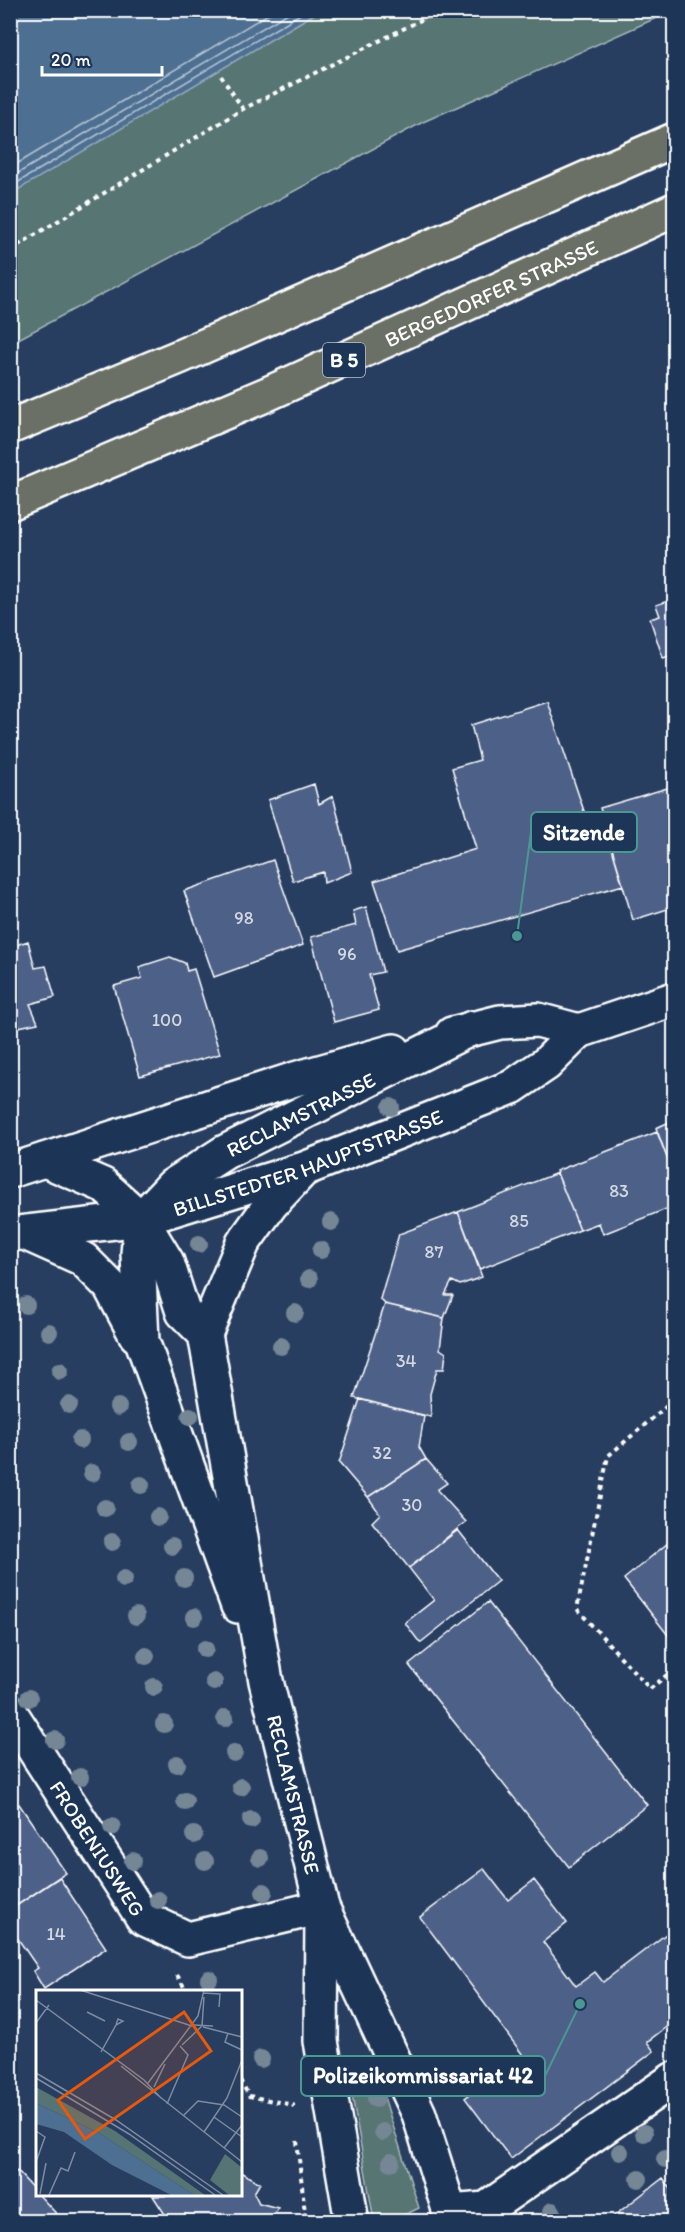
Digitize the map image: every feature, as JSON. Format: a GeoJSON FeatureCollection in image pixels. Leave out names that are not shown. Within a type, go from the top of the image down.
{"type":"FeatureCollection","features":[{"type":"Feature","properties":{"kind":"highway"},"geometry":{"type":"LineString","coordinates":[[10,427],[179,357],[675,140]]}},
{"type":"Feature","properties":{"kind":"highway","name":"BERGEDORFER STRASSE"},"geometry":{"type":"LineString","coordinates":[[10,503],[266,395],[675,210]]}},
{"type":"Feature","properties":{"kind":"street","name":"BILLSTEDTER HAUPTSTRASSE"},"geometry":{"type":"LineString","coordinates":[[18,1234],[141,1219],[304,1169],[512,1087],[546,1064],[579,1031],[675,999]]}},
{"type":"Feature","properties":{"kind":"street"},"geometry":{"type":"LineString","coordinates":[[10,1171],[295,1079],[472,1028],[500,1022],[538,1020],[579,1031]]}},
{"type":"Feature","properties":{"kind":"street","name":"RECLAMSTRASSE"},"geometry":{"type":"LineString","coordinates":[[145,1352],[138,1287],[141,1219],[172,1186],[225,1152],[472,1028]]}},
{"type":"Feature","properties":{"kind":"street"},"geometry":{"type":"LineString","coordinates":[[45,1160],[103,1185],[141,1219],[167,1262],[183,1312],[205,1334],[243,1243],[271,1204],[304,1169]]}},
{"type":"Feature","properties":{"kind":"street","name":"RECLAMSTRASSE"},"geometry":{"type":"LineString","coordinates":[[18,1234],[83,1259],[110,1286],[145,1352],[266,1681]]}},
{"type":"Feature","properties":{"kind":"street","name":"RECLAMSTRASSE"},"geometry":{"type":"LineString","coordinates":[[205,1334],[266,1681],[322,1907],[419,2115],[445,2189],[451,2218]]}},
{"type":"Feature","properties":{"kind":"street","name":"FROBENIUSWEG"},"geometry":{"type":"LineString","coordinates":[[10,1712],[143,1918],[188,1939],[322,1907]]}},
{"type":"Feature","properties":{"kind":"street","name":"RECLAMSTRASSE"},"geometry":{"type":"LineString","coordinates":[[322,1907],[321,2041],[352,2222]]}},
{"type":"Feature","properties":{"kind":"street"},"geometry":{"type":"LineString","coordinates":[[451,2218],[486,2209],[675,2079]]}},
{"type":"Feature","properties":{"kind":"path"},"geometry":{"type":"LineString","coordinates":[[10,250],[243,109],[441,10]]}},
{"type":"Feature","properties":{"kind":"path"},"geometry":{"type":"LineString","coordinates":[[221,76],[243,109]]}},
{"type":"Feature","properties":{"kind":"path"},"geometry":{"type":"LineString","coordinates":[[675,1400],[608,1456],[577,1609],[650,1689],[675,1670]]}},
{"type":"Feature","properties":{"kind":"path"},"geometry":{"type":"LineString","coordinates":[[242,2084],[249,2096],[293,2105],[295,2116]]}},
{"type":"Feature","properties":{"kind":"path"},"geometry":{"type":"LineString","coordinates":[[297,2140],[306,2222]]}},
{"type":"Feature","properties":{"kind":"green space"},"geometry":{"type":"Polygon","coordinates":[[[319,11],[672,11],[423,122],[11,343],[10,194],[319,11]]]}},
{"type":"Feature","properties":{"kind":"green space"},"geometry":{"type":"Polygon","coordinates":[[[373,2062],[419,2208],[392,2221],[374,2221],[349,2078],[373,2062]]]}},
{"type":"Feature","properties":{"kind":"water"},"geometry":{"type":"Polygon","coordinates":[[[11,10],[319,10],[319,11],[11,194],[11,10]]]}},
{"type":"Feature","properties":{"kind":"building"},"geometry":{"type":"Polygon","coordinates":[[[674,599],[674,660],[673,655],[663,658],[650,619],[660,616],[656,605],[674,599]]]}},
{"type":"Feature","properties":{"kind":"building"},"geometry":{"type":"Polygon","coordinates":[[[547,701],[587,820],[602,815],[623,885],[397,950],[374,881],[476,849],[452,768],[480,760],[471,725],[547,701]]]}},
{"type":"Feature","properties":{"kind":"building"},"geometry":{"type":"Polygon","coordinates":[[[314,784],[319,804],[333,796],[352,872],[324,883],[323,872],[293,881],[268,800],[314,784]]]}},
{"type":"Feature","properties":{"kind":"building"},"geometry":{"type":"Polygon","coordinates":[[[674,786],[674,907],[633,920],[600,808],[674,786]]]}},
{"type":"Feature","properties":{"kind":"building"},"geometry":{"type":"Polygon","coordinates":[[[273,860],[303,945],[214,977],[184,891],[273,860]]]}},
{"type":"Feature","properties":{"kind":"building"},"geometry":{"type":"Polygon","coordinates":[[[366,907],[383,972],[369,975],[379,1010],[334,1022],[311,937],[356,925],[353,911],[366,907]]]}},
{"type":"Feature","properties":{"kind":"building"},"geometry":{"type":"Polygon","coordinates":[[[28,941],[35,968],[46,966],[55,997],[30,1004],[38,1023],[14,1028],[10,1042],[10,947],[28,941]]]}},
{"type":"Feature","properties":{"kind":"building"},"geometry":{"type":"Polygon","coordinates":[[[170,957],[185,963],[187,971],[194,969],[220,1054],[140,1076],[114,986],[142,978],[139,967],[170,957]]]}},
{"type":"Feature","properties":{"kind":"building"},"geometry":{"type":"Polygon","coordinates":[[[674,1120],[674,1176],[656,1128],[674,1120]]]}},
{"type":"Feature","properties":{"kind":"building"},"geometry":{"type":"Polygon","coordinates":[[[657,1132],[674,1176],[674,1206],[603,1234],[599,1223],[580,1230],[556,1171],[657,1132]]]}},
{"type":"Feature","properties":{"kind":"building"},"geometry":{"type":"Polygon","coordinates":[[[557,1173],[580,1230],[480,1269],[458,1212],[557,1173]]]}},
{"type":"Feature","properties":{"kind":"building"},"geometry":{"type":"Polygon","coordinates":[[[458,1212],[482,1277],[460,1285],[452,1281],[445,1295],[453,1295],[444,1318],[385,1304],[380,1299],[399,1234],[458,1212]]]}},
{"type":"Feature","properties":{"kind":"building"},"geometry":{"type":"Polygon","coordinates":[[[385,1304],[444,1318],[440,1349],[446,1353],[444,1369],[437,1369],[430,1394],[431,1417],[354,1398],[385,1304]]]}},
{"type":"Feature","properties":{"kind":"building"},"geometry":{"type":"Polygon","coordinates":[[[360,1399],[424,1416],[419,1447],[426,1459],[368,1497],[339,1463],[360,1399]]]}},
{"type":"Feature","properties":{"kind":"building"},"geometry":{"type":"Polygon","coordinates":[[[426,1459],[447,1483],[437,1490],[466,1522],[409,1568],[372,1522],[380,1514],[368,1497],[426,1459]]]}},
{"type":"Feature","properties":{"kind":"building"},"geometry":{"type":"Polygon","coordinates":[[[458,1530],[498,1581],[420,1643],[405,1623],[434,1600],[409,1568],[458,1530]]]}},
{"type":"Feature","properties":{"kind":"building"},"geometry":{"type":"Polygon","coordinates":[[[674,1538],[674,1637],[671,1639],[624,1579],[674,1538]]]}},
{"type":"Feature","properties":{"kind":"building"},"geometry":{"type":"Polygon","coordinates":[[[488,1602],[647,1805],[569,1867],[409,1665],[488,1602]]]}},
{"type":"Feature","properties":{"kind":"building"},"geometry":{"type":"Polygon","coordinates":[[[19,1804],[66,1873],[10,1910],[10,1810],[19,1804]]]}},
{"type":"Feature","properties":{"kind":"building"},"geometry":{"type":"Polygon","coordinates":[[[484,1869],[508,1900],[534,1880],[567,1923],[543,1942],[576,1986],[595,1972],[603,1982],[674,1928],[674,2021],[647,2042],[654,2051],[511,2159],[465,2098],[523,2055],[420,1917],[484,1869]]]}},
{"type":"Feature","properties":{"kind":"building"},"geometry":{"type":"Polygon","coordinates":[[[59,1877],[106,1948],[44,1989],[33,1971],[38,1968],[14,1933],[10,1935],[10,1910],[59,1877]]]}},
{"type":"Feature","properties":{"kind":"building"},"geometry":{"type":"Polygon","coordinates":[[[17,2171],[36,2192],[36,2196],[40,2196],[64,2222],[10,2222],[10,2178],[17,2171]]]}},
{"type":"Feature","properties":{"kind":"building"},"geometry":{"type":"Polygon","coordinates":[[[242,2173],[260,2183],[254,2193],[259,2203],[278,2208],[271,2219],[275,2222],[170,2222],[153,2196],[242,2196],[242,2173]]]}},
{"type":"Feature","properties":{"kind":"building"},"geometry":{"type":"Polygon","coordinates":[[[663,2178],[674,2193],[674,2222],[606,2222],[663,2178]]]}},
{"type":"Feature","properties":{"kind":"place","name":"Sitzende"},"geometry":{"type":"Point","coordinates":[517,936]}},
{"type":"Feature","properties":{"kind":"place","name":"Polizeikommissariat 42"},"geometry":{"type":"Point","coordinates":[580,2004]}}]}
